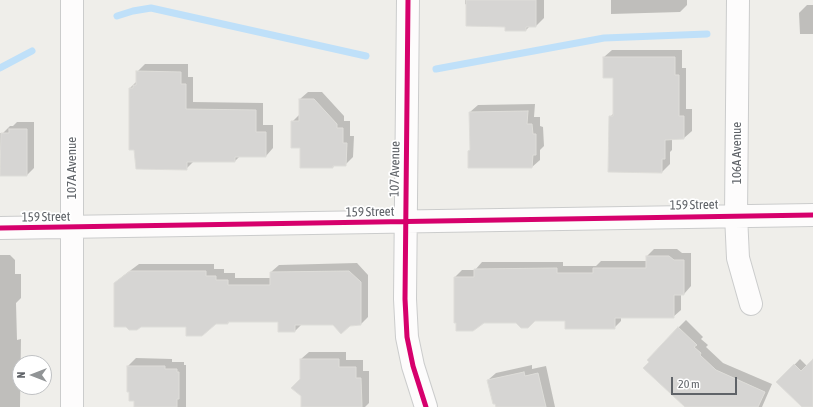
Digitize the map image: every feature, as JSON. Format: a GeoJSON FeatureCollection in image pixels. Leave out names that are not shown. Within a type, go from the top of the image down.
{"type":"FeatureCollection","features":[{"type":"Feature","properties":{"kind":"street","name":"107A Avenue"},"geometry":{"type":"LineString","coordinates":[[72,0],[72,407]]}},
{"type":"Feature","properties":{"kind":"street","name":"107 Avenue"},"geometry":{"type":"LineString","coordinates":[[408,0],[405,299],[407,337],[413,366],[426,407]]}},
{"type":"Feature","properties":{"kind":"street","name":"106A Avenue"},"geometry":{"type":"LineString","coordinates":[[738,0],[736,215],[738,258],[751,304]]}},
{"type":"Feature","properties":{"kind":"street","name":"159 Street"},"geometry":{"type":"LineString","coordinates":[[0,228],[72,228],[813,214]]}},
{"type":"Feature","properties":{"kind":"building"},"geometry":{"type":"Polygon","coordinates":[[[466,0],[536,0],[536,27],[526,27],[526,31],[505,31],[505,27],[466,26],[466,0]]]}},
{"type":"Feature","properties":{"kind":"building"},"geometry":{"type":"Polygon","coordinates":[[[603,57],[675,57],[675,75],[679,75],[679,116],[684,116],[684,139],[665,140],[665,159],[662,159],[662,173],[608,172],[609,116],[613,116],[613,78],[603,78],[603,57]]]}},
{"type":"Feature","properties":{"kind":"building"},"geometry":{"type":"Polygon","coordinates":[[[136,71],[181,72],[181,84],[186,84],[186,109],[256,110],[256,132],[266,132],[266,157],[235,157],[235,162],[187,162],[187,170],[136,169],[134,150],[129,150],[129,88],[133,88],[133,85],[136,85],[136,71]]]}},
{"type":"Feature","properties":{"kind":"building"},"geometry":{"type":"Polygon","coordinates":[[[299,99],[314,99],[337,124],[337,128],[343,128],[343,143],[347,143],[346,166],[333,166],[333,168],[300,168],[300,148],[291,148],[291,121],[299,121],[299,99]]]}},
{"type":"Feature","properties":{"kind":"building"},"geometry":{"type":"Polygon","coordinates":[[[528,111],[527,124],[532,124],[533,134],[536,134],[536,155],[533,155],[532,168],[468,168],[468,151],[470,150],[469,112],[528,111]]]}},
{"type":"Feature","properties":{"kind":"building"},"geometry":{"type":"Polygon","coordinates":[[[9,129],[27,129],[27,176],[0,176],[1,133],[9,133],[9,129]]]}},
{"type":"Feature","properties":{"kind":"building"},"geometry":{"type":"Polygon","coordinates":[[[646,256],[669,256],[674,260],[684,260],[684,295],[674,295],[674,318],[615,318],[615,329],[565,329],[565,321],[535,321],[528,328],[521,328],[516,323],[484,323],[473,331],[456,331],[456,323],[454,323],[454,277],[474,277],[474,269],[557,268],[557,273],[593,273],[593,268],[646,268],[646,256]]]}},
{"type":"Feature","properties":{"kind":"building"},"geometry":{"type":"Polygon","coordinates":[[[130,271],[206,271],[206,276],[216,276],[216,280],[228,280],[228,285],[270,285],[270,272],[349,271],[361,282],[361,325],[350,326],[341,334],[333,325],[295,325],[295,332],[278,332],[278,322],[228,322],[228,324],[216,324],[202,336],[186,336],[186,327],[141,327],[137,330],[129,330],[126,327],[114,327],[114,283],[130,271]]]}},
{"type":"Feature","properties":{"kind":"building"},"geometry":{"type":"Polygon","coordinates":[[[678,327],[697,345],[694,347],[701,353],[700,355],[716,370],[765,392],[758,407],[685,407],[643,368],[649,362],[647,360],[678,327]]]}},
{"type":"Feature","properties":{"kind":"building"},"geometry":{"type":"Polygon","coordinates":[[[300,359],[339,359],[339,367],[356,367],[356,378],[361,378],[362,407],[301,407],[301,396],[291,388],[300,379],[300,359]]]}},
{"type":"Feature","properties":{"kind":"building"},"geometry":{"type":"Polygon","coordinates":[[[813,359],[813,407],[802,407],[776,382],[794,364],[801,371],[813,359]]]}},
{"type":"Feature","properties":{"kind":"building"},"geometry":{"type":"Polygon","coordinates":[[[127,366],[165,366],[165,369],[177,369],[177,372],[179,372],[179,399],[177,399],[177,407],[134,407],[134,401],[129,401],[129,392],[127,392],[127,366]]]}},
{"type":"Feature","properties":{"kind":"building"},"geometry":{"type":"Polygon","coordinates":[[[524,372],[525,376],[538,373],[546,407],[496,407],[495,404],[493,404],[487,380],[524,372]]]}},
{"type":"Feature","properties":{"kind":"waterway"},"geometry":{"type":"LineString","coordinates":[[117,16],[133,11],[151,8],[366,56]]}},
{"type":"Feature","properties":{"kind":"waterway"},"geometry":{"type":"LineString","coordinates":[[436,69],[604,38],[707,34]]}},
{"type":"Feature","properties":{"kind":"waterway"},"geometry":{"type":"LineString","coordinates":[[0,68],[32,51]]}},
{"type":"Feature","properties":{"kind":"cycle path"},"geometry":{"type":"LineString","coordinates":[[408,0],[405,299],[407,337],[413,366],[426,407]]}},
{"type":"Feature","properties":{"kind":"cycle path"},"geometry":{"type":"LineString","coordinates":[[0,228],[813,215]]}}]}
